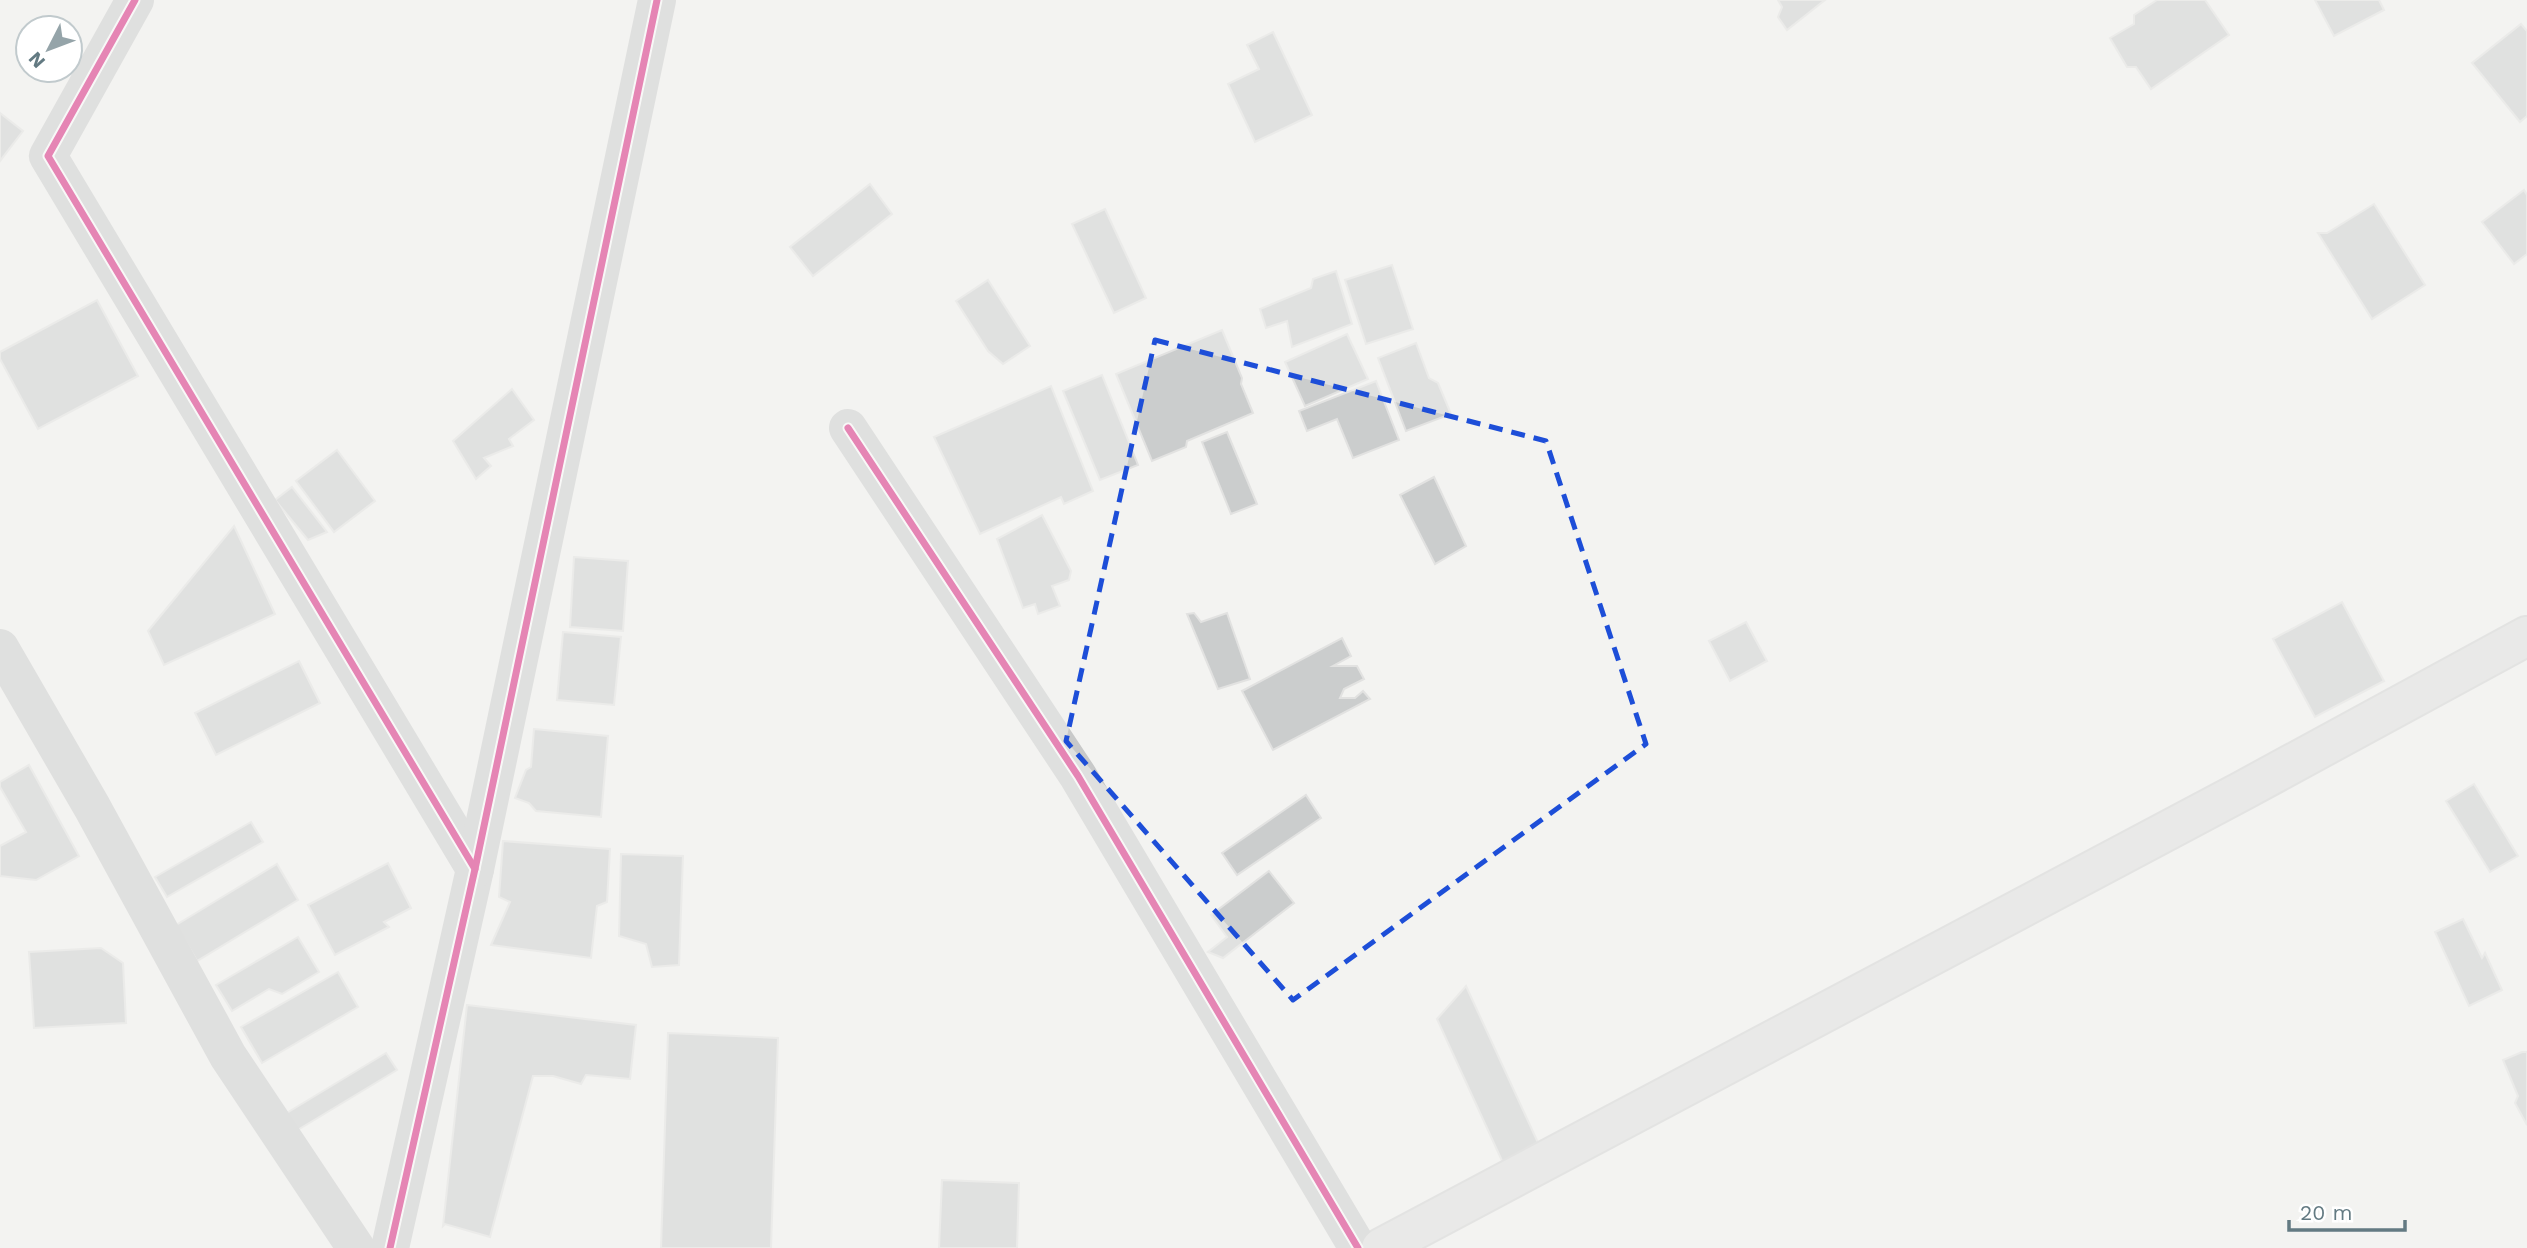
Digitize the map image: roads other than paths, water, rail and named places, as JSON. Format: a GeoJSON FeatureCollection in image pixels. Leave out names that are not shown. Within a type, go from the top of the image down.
{"type":"FeatureCollection","features":[{"type":"Feature","properties":{"kind":"main road"},"geometry":{"type":"LineString","coordinates":[[1381,1248],[2242,791],[2527,636]]}},
{"type":"Feature","properties":{"kind":"street"},"geometry":{"type":"LineString","coordinates":[[135,0],[48,156],[475,869]]}},
{"type":"Feature","properties":{"kind":"street"},"geometry":{"type":"LineString","coordinates":[[390,1248],[475,869],[657,0]]}},
{"type":"Feature","properties":{"kind":"street"},"geometry":{"type":"LineString","coordinates":[[848,428],[1078,776],[1357,1248]]}},
{"type":"Feature","properties":{"kind":"street"},"geometry":{"type":"LineString","coordinates":[[0,648],[92,807],[228,1056],[356,1248]]}}]}
